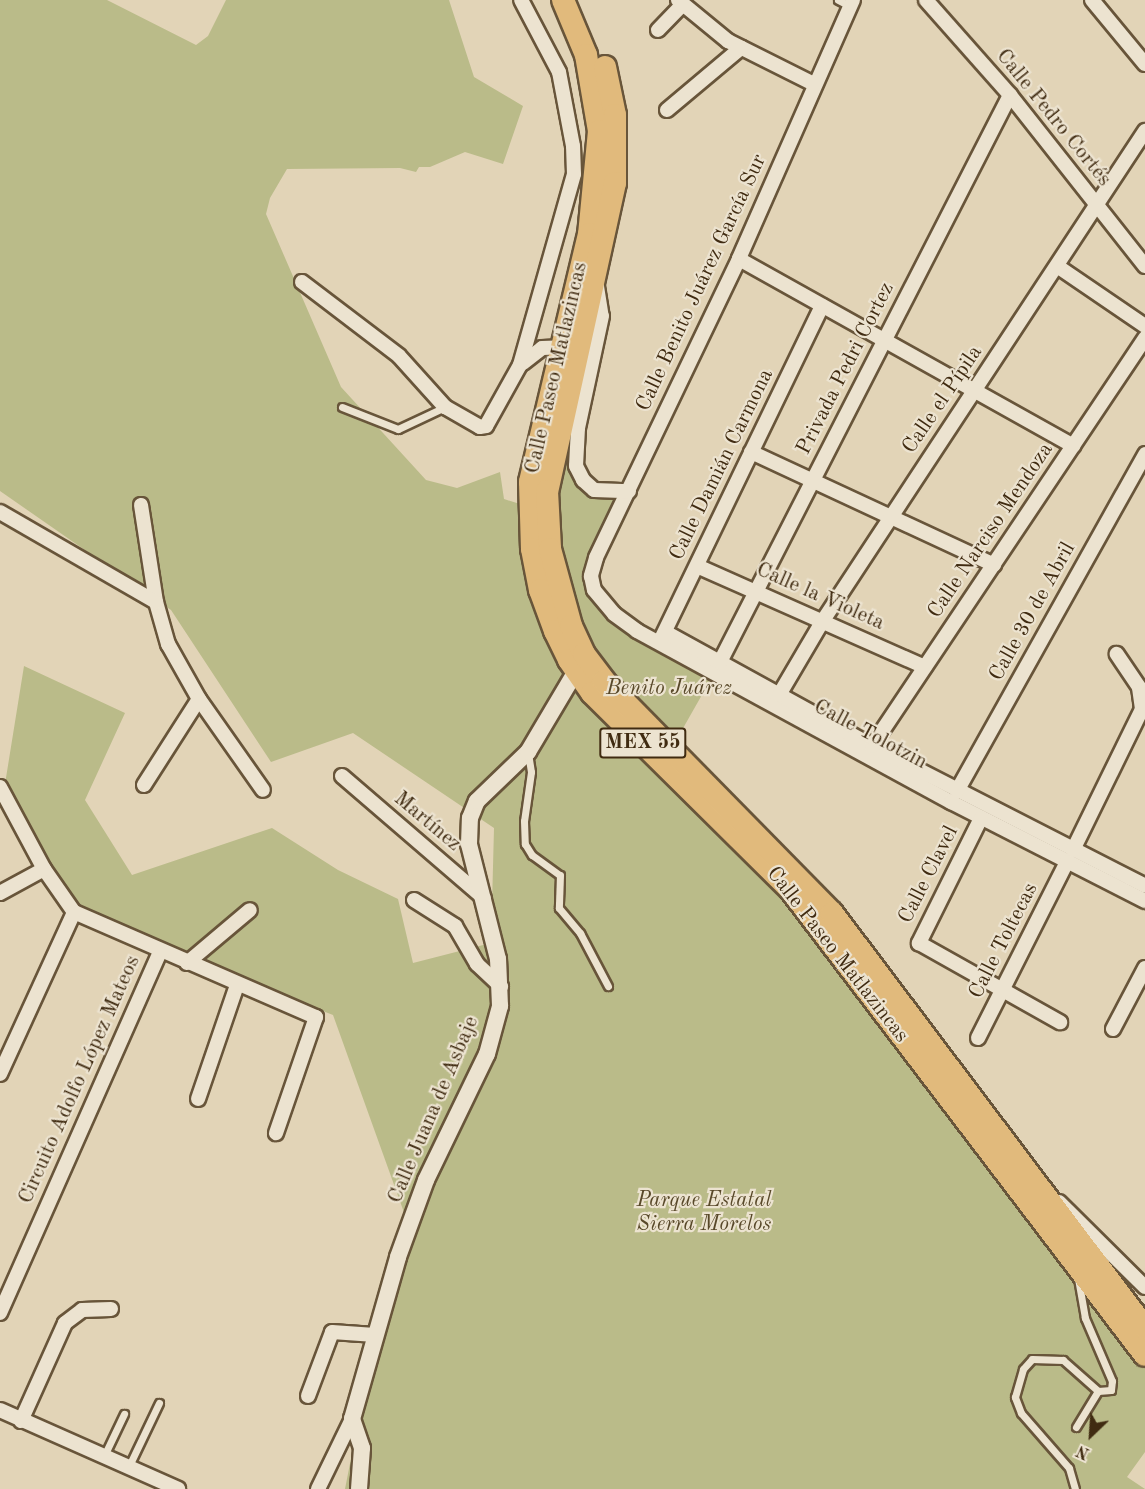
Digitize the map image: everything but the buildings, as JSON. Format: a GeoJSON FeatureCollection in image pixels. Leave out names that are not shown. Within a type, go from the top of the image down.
{"type":"FeatureCollection","features":[{"type":"Feature","properties":{"kind":"highway","name":"Calle Paseo Matlazincas"},"geometry":{"type":"LineString","coordinates":[[563,0],[586,55],[599,131],[592,216],[569,347],[551,463],[547,506],[550,549],[558,585],[584,654],[604,681],[832,913],[1145,1328]]}},
{"type":"Feature","properties":{"kind":"highway","name":"Calle Paseo Matlazincas"},"geometry":{"type":"LineString","coordinates":[[580,0],[605,65],[616,135],[612,204],[596,278],[569,347],[533,455],[529,513],[540,590],[576,671],[598,699],[791,890],[1145,1355]]}},
{"type":"Feature","properties":{"kind":"street"},"geometry":{"type":"LineString","coordinates":[[302,282],[399,356],[445,407],[480,427],[486,426],[520,365],[566,210],[575,158],[559,72],[521,0]]}},
{"type":"Feature","properties":{"kind":"street","name":"Calle Pedro Cortés"},"geometry":{"type":"LineString","coordinates":[[926,0],[1010,95],[1145,266]]}},
{"type":"Feature","properties":{"kind":"street"},"geometry":{"type":"LineString","coordinates":[[1092,0],[1145,64]]}},
{"type":"Feature","properties":{"kind":"street"},"geometry":{"type":"LineString","coordinates":[[658,30],[680,2],[712,31],[814,84]]}},
{"type":"Feature","properties":{"kind":"street","name":"Calle Benito Juárez García Sur"},"geometry":{"type":"LineString","coordinates":[[592,584],[592,568],[739,259],[847,2]]}},
{"type":"Feature","properties":{"kind":"street"},"geometry":{"type":"LineString","coordinates":[[667,110],[741,48]]}},
{"type":"Feature","properties":{"kind":"street","name":"Privada Pedri Cortez"},"geometry":{"type":"LineString","coordinates":[[720,662],[1010,95]]}},
{"type":"Feature","properties":{"kind":"street","name":"Calle el Pípila"},"geometry":{"type":"LineString","coordinates":[[779,695],[822,622],[890,517],[1145,131]]}},
{"type":"Feature","properties":{"kind":"street"},"geometry":{"type":"LineString","coordinates":[[739,259],[975,389],[1073,446]]}},
{"type":"Feature","properties":{"kind":"street"},"geometry":{"type":"LineString","coordinates":[[1057,266],[1145,326]]}},
{"type":"Feature","properties":{"kind":"street"},"geometry":{"type":"LineString","coordinates":[[596,278],[602,316],[578,428],[576,466],[582,480],[594,490],[629,491]]}},
{"type":"Feature","properties":{"kind":"street","name":"Calle Damián Carmona"},"geometry":{"type":"LineString","coordinates":[[662,637],[822,306]]}},
{"type":"Feature","properties":{"kind":"street","name":"Calle Narciso Mendoza"},"geometry":{"type":"LineString","coordinates":[[872,746],[1145,338]]}},
{"type":"Feature","properties":{"kind":"street"},"geometry":{"type":"LineString","coordinates":[[520,365],[542,348],[569,347]]}},
{"type":"Feature","properties":{"kind":"street"},"geometry":{"type":"LineString","coordinates":[[751,452],[994,565]]}},
{"type":"Feature","properties":{"kind":"street","name":"Calle 30 de Abril"},"geometry":{"type":"LineString","coordinates":[[957,791],[1145,454]]}},
{"type":"Feature","properties":{"kind":"street"},"geometry":{"type":"LineString","coordinates":[[141,505],[156,602],[168,644],[198,699],[263,790]]}},
{"type":"Feature","properties":{"kind":"street"},"geometry":{"type":"LineString","coordinates":[[0,512],[156,602]]}},
{"type":"Feature","properties":{"kind":"street","name":"Calle la Violeta"},"geometry":{"type":"LineString","coordinates":[[697,566],[925,667]]}},
{"type":"Feature","properties":{"kind":"street","name":"Calle Tolotzin"},"geometry":{"type":"LineString","coordinates":[[592,584],[614,614],[720,662],[957,791],[1145,901]]}},
{"type":"Feature","properties":{"kind":"street","name":"Calle Tolotzin"},"geometry":{"type":"LineString","coordinates":[[662,637],[981,818],[1145,886]]}},
{"type":"Feature","properties":{"kind":"street","name":"Calle Toltecas"},"geometry":{"type":"LineString","coordinates":[[978,1038],[1142,709],[1140,687],[1117,654]]}},
{"type":"Feature","properties":{"kind":"street","name":"Calle Juana de Asbaje"},"geometry":{"type":"LineString","coordinates":[[352,1419],[414,1208],[488,1054],[497,1027],[501,986],[486,899],[469,844],[470,818],[477,801],[528,752],[576,671]]}},
{"type":"Feature","properties":{"kind":"street"},"geometry":{"type":"LineString","coordinates":[[144,785],[198,699]]}},
{"type":"Feature","properties":{"kind":"street","name":"Martínez"},"geometry":{"type":"LineString","coordinates":[[342,776],[486,899]]}},
{"type":"Feature","properties":{"kind":"street"},"geometry":{"type":"LineString","coordinates":[[0,787],[44,869],[74,912],[0,1074]]}},
{"type":"Feature","properties":{"kind":"street","name":"Calle Clavel"},"geometry":{"type":"LineString","coordinates":[[981,818],[919,943],[1002,990]]}},
{"type":"Feature","properties":{"kind":"street"},"geometry":{"type":"LineString","coordinates":[[0,893],[44,869]]}},
{"type":"Feature","properties":{"kind":"street"},"geometry":{"type":"LineString","coordinates":[[414,900],[455,926],[477,964],[501,986]]}},
{"type":"Feature","properties":{"kind":"street"},"geometry":{"type":"LineString","coordinates":[[187,963],[250,910]]}},
{"type":"Feature","properties":{"kind":"street","name":"Circuito Adolfo López Mateos"},"geometry":{"type":"LineString","coordinates":[[0,1313],[160,952],[74,912]]}},
{"type":"Feature","properties":{"kind":"street"},"geometry":{"type":"LineString","coordinates":[[160,952],[314,1015],[316,1021],[276,1133]]}},
{"type":"Feature","properties":{"kind":"street"},"geometry":{"type":"LineString","coordinates":[[1113,1029],[1145,968]]}},
{"type":"Feature","properties":{"kind":"street"},"geometry":{"type":"LineString","coordinates":[[198,1099],[237,985]]}},
{"type":"Feature","properties":{"kind":"street"},"geometry":{"type":"LineString","coordinates":[[1002,990],[1060,1022]]}},
{"type":"Feature","properties":{"kind":"street"},"geometry":{"type":"LineString","coordinates":[[1036,1184],[1084,1224],[1145,1287]]}},
{"type":"Feature","properties":{"kind":"street"},"geometry":{"type":"LineString","coordinates":[[21,1421],[65,1323],[82,1310],[111,1309]]}},
{"type":"Feature","properties":{"kind":"street"},"geometry":{"type":"LineString","coordinates":[[308,1396],[332,1332],[375,1335]]}},
{"type":"Feature","properties":{"kind":"street"},"geometry":{"type":"LineString","coordinates":[[0,1410],[128,1468],[148,1483],[178,1489]]}},
{"type":"Feature","properties":{"kind":"street"},"geometry":{"type":"LineString","coordinates":[[318,1489],[352,1419]]}},
{"type":"Feature","properties":{"kind":"street"},"geometry":{"type":"LineString","coordinates":[[352,1419],[362,1448],[358,1489]]}},
{"type":"Feature","properties":{"kind":"lane"},"geometry":{"type":"LineString","coordinates":[[342,407],[398,429],[445,407]]}},
{"type":"Feature","properties":{"kind":"lane"},"geometry":{"type":"LineString","coordinates":[[528,752],[531,772],[524,821],[525,844],[532,855],[560,875],[559,908],[580,933],[608,986]]}},
{"type":"Feature","properties":{"kind":"lane"},"geometry":{"type":"LineString","coordinates":[[1075,1489],[1068,1468],[1021,1413],[1016,1397],[1023,1370],[1032,1359],[1063,1360],[1098,1391],[1111,1390],[1112,1381],[1085,1318],[1077,1267]]}},
{"type":"Feature","properties":{"kind":"lane"},"geometry":{"type":"LineString","coordinates":[[1076,1427],[1098,1391]]}},
{"type":"Feature","properties":{"kind":"lane"},"geometry":{"type":"LineString","coordinates":[[128,1468],[159,1403]]}},
{"type":"Feature","properties":{"kind":"lane"},"geometry":{"type":"LineString","coordinates":[[103,1458],[124,1414]]}},
{"type":"Feature","properties":{"kind":"green space","name":"Parque Estatal Sierra Morelos"},"geometry":{"type":"Polygon","coordinates":[[[0,0],[107,0],[196,45],[208,36],[226,0],[449,0],[474,77],[523,106],[503,164],[465,152],[430,167],[419,167],[416,172],[400,168],[287,169],[270,198],[266,214],[341,387],[426,480],[457,488],[500,472],[504,499],[520,504],[542,602],[789,874],[1145,1335],[1145,1452],[1127,1477],[1145,1489],[345,1489],[375,1336],[406,1218],[333,1015],[81,916],[51,872],[5,784],[24,666],[125,713],[85,800],[132,875],[272,828],[338,870],[398,899],[413,963],[491,943],[494,828],[353,733],[271,762],[171,610],[0,491],[0,0]]]}},
{"type":"Feature","properties":{"kind":"green space","name":"Benito Juárez"},"geometry":{"type":"Polygon","coordinates":[[[562,456],[587,494],[615,498],[584,569],[594,601],[630,634],[711,679],[678,737],[609,670],[579,618],[557,535],[557,491],[562,456]]]}}]}
